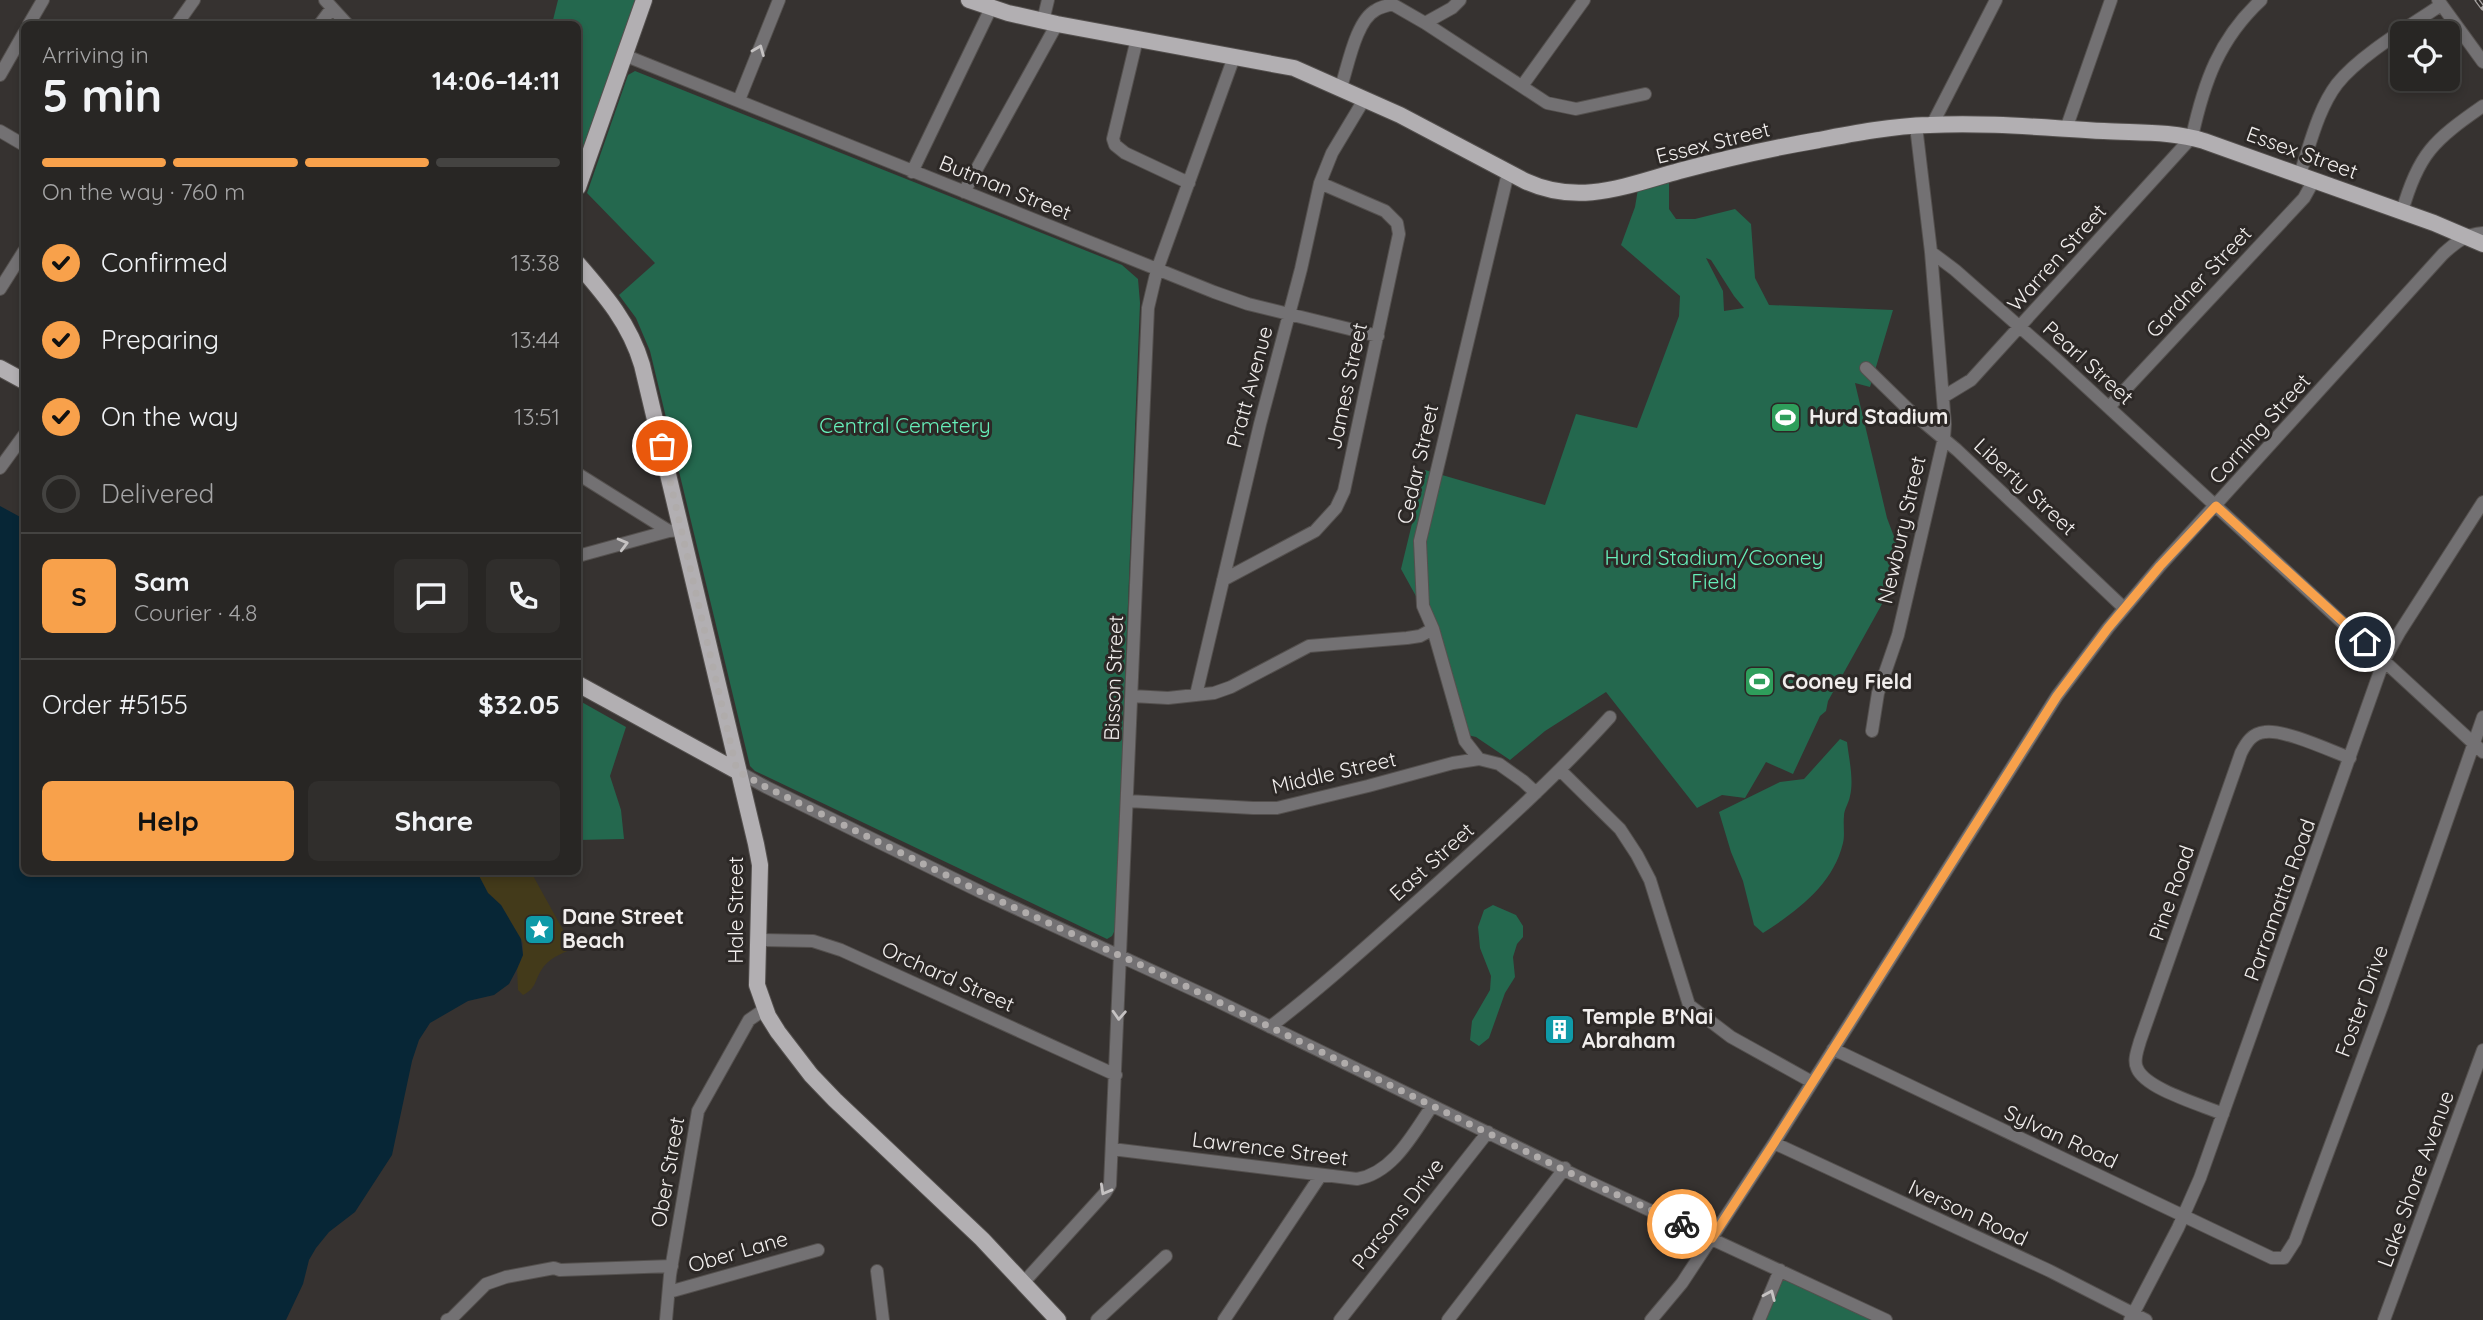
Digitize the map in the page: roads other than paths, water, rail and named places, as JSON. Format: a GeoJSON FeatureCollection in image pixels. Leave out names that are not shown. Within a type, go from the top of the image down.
{"type":"FeatureCollection","features":[{"type":"Feature","properties":{"kind":"main road"},"geometry":{"type":"LineString","coordinates":[[581,178],[644,0]]}},
{"type":"Feature","properties":{"kind":"main road","name":"Essex Street"},"geometry":{"type":"LineString","coordinates":[[970,0],[991,8],[1050,22],[1294,68],[1341,86],[1456,143],[1508,173],[1541,188],[1562,193],[1605,191],[1815,140],[1924,125],[1974,124],[2066,129],[2192,137],[2402,212],[2475,235],[2483,244]]}},
{"type":"Feature","properties":{"kind":"main road","name":"Hale Street"},"geometry":{"type":"LineString","coordinates":[[581,268],[632,335],[642,365],[676,531],[748,805],[760,865],[757,985],[765,1009],[795,1056],[823,1088],[1024,1282],[1048,1314],[1058,1320]]}},
{"type":"Feature","properties":{"kind":"main road"},"geometry":{"type":"LineString","coordinates":[[0,368],[21,379]]}},
{"type":"Feature","properties":{"kind":"main road"},"geometry":{"type":"LineString","coordinates":[[581,686],[737,771]]}},
{"type":"Feature","properties":{"kind":"street"},"geometry":{"type":"LineString","coordinates":[[31,21],[43,0]]}},
{"type":"Feature","properties":{"kind":"street"},"geometry":{"type":"LineString","coordinates":[[179,21],[194,0]]}},
{"type":"Feature","properties":{"kind":"street"},"geometry":{"type":"LineString","coordinates":[[739,100],[779,0]]}},
{"type":"Feature","properties":{"kind":"street"},"geometry":{"type":"LineString","coordinates":[[964,192],[1050,22],[1048,0]]}},
{"type":"Feature","properties":{"kind":"street"},"geometry":{"type":"LineString","coordinates":[[1425,23],[1452,8],[1460,0]]}},
{"type":"Feature","properties":{"kind":"street"},"geometry":{"type":"LineString","coordinates":[[1522,86],[1584,0]]}},
{"type":"Feature","properties":{"kind":"street"},"geometry":{"type":"LineString","coordinates":[[1924,125],[1996,0]]}},
{"type":"Feature","properties":{"kind":"street"},"geometry":{"type":"LineString","coordinates":[[2066,129],[2111,0]]}},
{"type":"Feature","properties":{"kind":"street"},"geometry":{"type":"LineString","coordinates":[[2192,137],[2199,104],[2220,50],[2247,13],[2261,0]]}},
{"type":"Feature","properties":{"kind":"street"},"geometry":{"type":"LineString","coordinates":[[1341,86],[1359,30],[1366,17],[1392,2],[1548,103],[1567,108],[1585,108],[1645,94]]}},
{"type":"Feature","properties":{"kind":"street"},"geometry":{"type":"LineString","coordinates":[[2440,2],[2483,62]]}},
{"type":"Feature","properties":{"kind":"street","name":"Gardner Street"},"geometry":{"type":"LineString","coordinates":[[2109,407],[2304,198],[2326,103],[2336,85],[2367,57],[2440,2]]}},
{"type":"Feature","properties":{"kind":"street"},"geometry":{"type":"LineString","coordinates":[[321,21],[328,4],[344,21]]}},
{"type":"Feature","properties":{"kind":"street"},"geometry":{"type":"LineString","coordinates":[[912,172],[991,8]]}},
{"type":"Feature","properties":{"kind":"street"},"geometry":{"type":"LineString","coordinates":[[0,75],[21,38]]}},
{"type":"Feature","properties":{"kind":"street"},"geometry":{"type":"LineString","coordinates":[[1137,39],[1113,139],[1115,145],[1125,153],[1189,183]]}},
{"type":"Feature","properties":{"kind":"street","name":"Butman Street"},"geometry":{"type":"LineString","coordinates":[[624,55],[1157,270],[1248,304],[1378,336]]}},
{"type":"Feature","properties":{"kind":"street","name":"Bisson Street"},"geometry":{"type":"LineString","coordinates":[[1024,1282],[1110,1185],[1148,308],[1157,270],[1234,57]]}},
{"type":"Feature","properties":{"kind":"street","name":"Pratt Avenue"},"geometry":{"type":"LineString","coordinates":[[1196,695],[1320,183],[1332,153],[1365,98]]}},
{"type":"Feature","properties":{"kind":"street"},"geometry":{"type":"LineString","coordinates":[[2402,212],[2411,181],[2435,143],[2483,106]]}},
{"type":"Feature","properties":{"kind":"street","name":"Newbury Street"},"geometry":{"type":"LineString","coordinates":[[1872,731],[1878,693],[1898,635],[1944,438],[1924,125]]}},
{"type":"Feature","properties":{"kind":"street"},"geometry":{"type":"LineString","coordinates":[[0,131],[21,143]]}},
{"type":"Feature","properties":{"kind":"street","name":"Warren Street"},"geometry":{"type":"LineString","coordinates":[[1943,397],[1971,380],[2192,137]]}},
{"type":"Feature","properties":{"kind":"street","name":"Cedar Street"},"geometry":{"type":"LineString","coordinates":[[1479,759],[1465,741],[1433,629],[1423,606],[1420,541],[1508,173]]}},
{"type":"Feature","properties":{"kind":"street","name":"James Street"},"geometry":{"type":"LineString","coordinates":[[1223,580],[1315,531],[1336,508],[1344,491],[1399,234],[1397,223],[1385,211],[1320,183]]}},
{"type":"Feature","properties":{"kind":"street","name":"Corning Street"},"geometry":{"type":"LineString","coordinates":[[1651,1320],[1675,1293],[1774,1143],[2057,696],[2124,608],[2443,254],[2457,242],[2475,235]]}},
{"type":"Feature","properties":{"kind":"street","name":"Pearl Street"},"geometry":{"type":"LineString","coordinates":[[1931,252],[1955,270],[2109,407],[2479,748]]}},
{"type":"Feature","properties":{"kind":"street"},"geometry":{"type":"LineString","coordinates":[[0,289],[21,256]]}},
{"type":"Feature","properties":{"kind":"street","name":"Liberty Street"},"geometry":{"type":"LineString","coordinates":[[1866,368],[2124,608]]}},
{"type":"Feature","properties":{"kind":"street"},"geometry":{"type":"LineString","coordinates":[[0,468],[21,439]]}},
{"type":"Feature","properties":{"kind":"street"},"geometry":{"type":"LineString","coordinates":[[581,476],[676,531]]}},
{"type":"Feature","properties":{"kind":"street","name":"Parramatta Road"},"geometry":{"type":"LineString","coordinates":[[2131,1317],[2183,1216],[2223,1114],[2384,660],[2483,502]]}},
{"type":"Feature","properties":{"kind":"street"},"geometry":{"type":"LineString","coordinates":[[581,555],[676,531]]}},
{"type":"Feature","properties":{"kind":"street"},"geometry":{"type":"LineString","coordinates":[[1132,696],[1168,698],[1214,693],[1231,687],[1309,646],[1420,636],[1433,629]]}},
{"type":"Feature","properties":{"kind":"street","name":"East Street"},"geometry":{"type":"LineString","coordinates":[[1270,1027],[1315,992],[1536,793],[1610,717]]}},
{"type":"Feature","properties":{"kind":"street"},"geometry":{"type":"LineString","coordinates":[[2479,748],[2483,717]]}},
{"type":"Feature","properties":{"kind":"street","name":"Pine Road"},"geometry":{"type":"LineString","coordinates":[[2223,1114],[2148,1082],[2135,1064],[2140,1041],[2241,753],[2248,740],[2266,731],[2283,734],[2350,758]]}},
{"type":"Feature","properties":{"kind":"street","name":"Foster Drive"},"geometry":{"type":"LineString","coordinates":[[2272,1258],[2284,1258],[2295,1241],[2382,1006],[2456,789],[2479,748]]}},
{"type":"Feature","properties":{"kind":"street"},"geometry":{"type":"LineString","coordinates":[[1479,759],[1499,764],[1536,793]]}},
{"type":"Feature","properties":{"kind":"street","name":"Middle Street"},"geometry":{"type":"LineString","coordinates":[[1128,801],[1277,808],[1453,763],[1479,759]]}},
{"type":"Feature","properties":{"kind":"street"},"geometry":{"type":"LineString","coordinates":[[1560,770],[1620,829],[1637,855],[1650,880],[1689,1005],[1731,1037],[1812,1082]]}},
{"type":"Feature","properties":{"kind":"street"},"geometry":{"type":"LineString","coordinates":[[737,771],[987,895],[1121,956],[1565,1168],[1589,1182],[1881,1319]]}},
{"type":"Feature","properties":{"kind":"street","name":"Orchard Street"},"geometry":{"type":"LineString","coordinates":[[757,940],[813,941],[841,950],[1116,1075]]}},
{"type":"Feature","properties":{"kind":"street","name":"Ober Street"},"geometry":{"type":"LineString","coordinates":[[666,1320],[671,1266],[698,1111],[749,1020],[765,1009]]}},
{"type":"Feature","properties":{"kind":"street","name":"Sylvan Road"},"geometry":{"type":"LineString","coordinates":[[1833,1049],[2272,1258]]}},
{"type":"Feature","properties":{"kind":"street","name":"Lake Shore Avenue"},"geometry":{"type":"LineString","coordinates":[[2384,1320],[2483,1050]]}},
{"type":"Feature","properties":{"kind":"street","name":"Lawrence Street"},"geometry":{"type":"LineString","coordinates":[[1112,1149],[1357,1179],[1382,1171],[1432,1106]]}},
{"type":"Feature","properties":{"kind":"street","name":"Parsons Drive"},"geometry":{"type":"LineString","coordinates":[[1340,1320],[1488,1132]]}},
{"type":"Feature","properties":{"kind":"street","name":"Iverson Road"},"geometry":{"type":"LineString","coordinates":[[1774,1143],[2050,1271],[2131,1317],[2146,1320]]}},
{"type":"Feature","properties":{"kind":"street"},"geometry":{"type":"LineString","coordinates":[[1448,1320],[1565,1168]]}},
{"type":"Feature","properties":{"kind":"street"},"geometry":{"type":"LineString","coordinates":[[1224,1320],[1321,1175]]}},
{"type":"Feature","properties":{"kind":"street","name":"Ober Lane"},"geometry":{"type":"LineString","coordinates":[[669,1292],[818,1250]]}},
{"type":"Feature","properties":{"kind":"street"},"geometry":{"type":"LineString","coordinates":[[1097,1320],[1166,1256]]}},
{"type":"Feature","properties":{"kind":"street"},"geometry":{"type":"LineString","coordinates":[[447,1320],[486,1284],[506,1277],[554,1268],[560,1270],[671,1266]]}},
{"type":"Feature","properties":{"kind":"street"},"geometry":{"type":"LineString","coordinates":[[1759,1320],[1780,1270]]}},
{"type":"Feature","properties":{"kind":"street"},"geometry":{"type":"LineString","coordinates":[[877,1271],[883,1320]]}},
{"type":"Feature","properties":{"kind":"water"},"geometry":{"type":"Polygon","coordinates":[[[0,506],[21,517],[21,875],[479,875],[488,893],[501,905],[521,939],[523,955],[509,984],[494,995],[468,1001],[430,1023],[419,1040],[412,1061],[392,1155],[355,1212],[329,1232],[316,1248],[286,1320],[0,1320],[0,506]]]}},
{"type":"Feature","properties":{"kind":"railway"},"geometry":{"type":"LineString","coordinates":[[2477,0],[2483,8]]}},
{"type":"Feature","properties":{"kind":"place","name":"Hurd Stadium"},"geometry":{"type":"Point","coordinates":[1786,417]}},
{"type":"Feature","properties":{"kind":"place","name":"Cooney Field"},"geometry":{"type":"Point","coordinates":[1759,682]}},
{"type":"Feature","properties":{"kind":"place","name":"Dane Street Beach"},"geometry":{"type":"Point","coordinates":[539,929]}},
{"type":"Feature","properties":{"kind":"place","name":"Temple B'Nai Abraham"},"geometry":{"type":"Point","coordinates":[1559,1029]}},
{"type":"Feature","properties":{"kind":"park label","name":"Central Cemetery"},"geometry":{"type":"Point","coordinates":[905,426]}},
{"type":"Feature","properties":{"kind":"park label","name":"Hurd Stadium/Cooney Field"},"geometry":{"type":"Point","coordinates":[1714,570]}}]}
